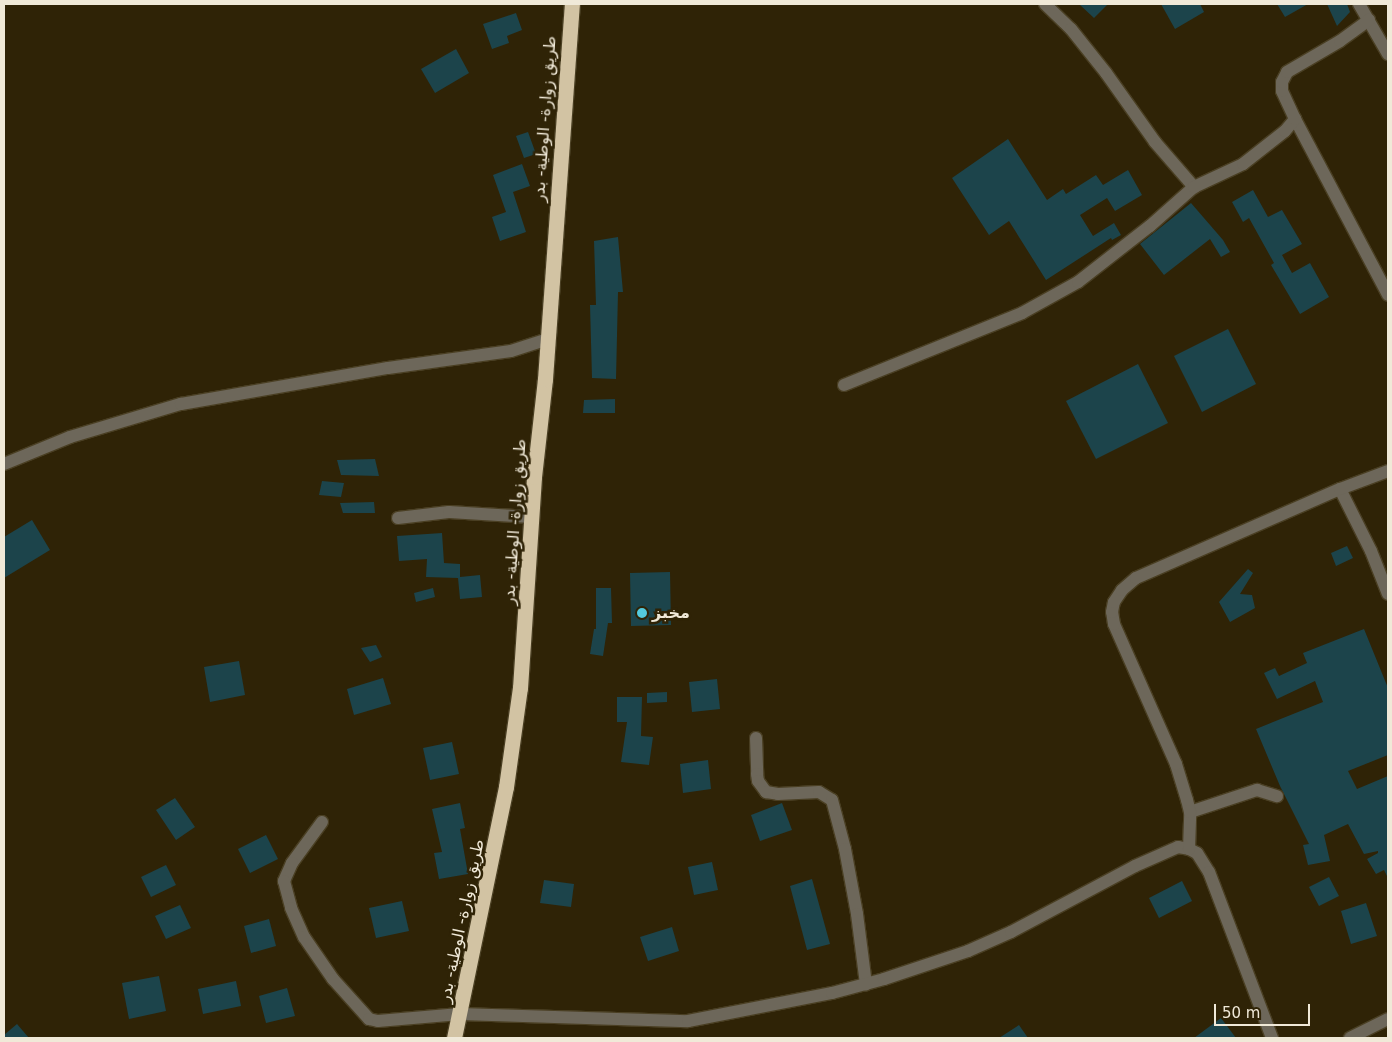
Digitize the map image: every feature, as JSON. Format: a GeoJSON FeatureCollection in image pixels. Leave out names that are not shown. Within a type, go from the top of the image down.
{"type":"FeatureCollection","features":[{"type":"Feature","properties":{"kind":"highway","name":"طريق زوارة- الوطية- بدر"},"geometry":{"type":"LineString","coordinates":[[454,1038],[512,748],[523,651],[531,517],[548,339],[572,4]]}},
{"type":"Feature","properties":{"kind":"street"},"geometry":{"type":"LineString","coordinates":[[1045,4],[1071,29],[1106,73],[1155,142],[1194,186]]}},
{"type":"Feature","properties":{"kind":"street"},"geometry":{"type":"LineString","coordinates":[[1359,4],[1388,54]]}},
{"type":"Feature","properties":{"kind":"street"},"geometry":{"type":"LineString","coordinates":[[1369,20],[1340,42],[1287,72],[1282,82],[1282,91],[1388,295]]}},
{"type":"Feature","properties":{"kind":"street"},"geometry":{"type":"LineString","coordinates":[[844,385],[1022,313],[1054,296],[1111,257],[1194,186],[1243,164],[1263,150],[1295,119]]}},
{"type":"Feature","properties":{"kind":"street"},"geometry":{"type":"LineString","coordinates":[[4,464],[88,431],[181,404],[388,368],[511,351],[548,339]]}},
{"type":"Feature","properties":{"kind":"street"},"geometry":{"type":"LineString","coordinates":[[1189,848],[1190,812],[1176,764],[1114,624],[1112,612],[1114,602],[1122,590],[1136,578],[1340,489],[1388,471]]}},
{"type":"Feature","properties":{"kind":"street"},"geometry":{"type":"LineString","coordinates":[[1340,489],[1371,551],[1388,594]]}},
{"type":"Feature","properties":{"kind":"street"},"geometry":{"type":"LineString","coordinates":[[398,518],[449,512],[531,517]]}},
{"type":"Feature","properties":{"kind":"street"},"geometry":{"type":"LineString","coordinates":[[756,738],[758,781],[766,792],[771,794],[820,792],[832,800],[845,849],[857,914],[866,984]]}},
{"type":"Feature","properties":{"kind":"street"},"geometry":{"type":"LineString","coordinates":[[1190,812],[1257,790],[1277,796]]}},
{"type":"Feature","properties":{"kind":"street"},"geometry":{"type":"LineString","coordinates":[[322,822],[292,863],[284,881],[291,908],[304,936],[334,979],[370,1019],[378,1021],[460,1014],[688,1021],[825,994],[866,984],[968,951],[1010,932],[1166,850],[1178,847],[1189,848],[1203,860],[1209,872],[1272,1038]]}},
{"type":"Feature","properties":{"kind":"street"},"geometry":{"type":"LineString","coordinates":[[1350,1038],[1388,1019]]}},
{"type":"Feature","properties":{"kind":"building"},"geometry":{"type":"Polygon","coordinates":[[[1079,4],[1108,4],[1094,18],[1079,4]]]}},
{"type":"Feature","properties":{"kind":"building"},"geometry":{"type":"Polygon","coordinates":[[[1161,4],[1200,4],[1204,12],[1175,29],[1161,4]]]}},
{"type":"Feature","properties":{"kind":"building"},"geometry":{"type":"Polygon","coordinates":[[[1277,4],[1308,4],[1285,17],[1277,4]]]}},
{"type":"Feature","properties":{"kind":"building"},"geometry":{"type":"Polygon","coordinates":[[[1327,4],[1347,4],[1350,12],[1337,26],[1327,4]]]}},
{"type":"Feature","properties":{"kind":"building"},"geometry":{"type":"Polygon","coordinates":[[[516,13],[522,30],[507,36],[509,43],[492,49],[483,24],[516,13]]]}},
{"type":"Feature","properties":{"kind":"building"},"geometry":{"type":"Polygon","coordinates":[[[456,49],[469,73],[435,93],[421,69],[456,49]]]}},
{"type":"Feature","properties":{"kind":"building"},"geometry":{"type":"Polygon","coordinates":[[[528,132],[536,154],[524,158],[516,136],[528,132]]]}},
{"type":"Feature","properties":{"kind":"building"},"geometry":{"type":"Polygon","coordinates":[[[1008,139],[1047,200],[1063,189],[1066,194],[1096,175],[1103,185],[1128,170],[1142,195],[1115,211],[1107,198],[1080,215],[1093,236],[1114,223],[1121,235],[1112,240],[1111,238],[1046,280],[1009,221],[989,235],[952,178],[1008,139]]]}},
{"type":"Feature","properties":{"kind":"building"},"geometry":{"type":"Polygon","coordinates":[[[522,164],[530,186],[513,192],[526,232],[500,241],[492,217],[506,212],[493,175],[522,164]]]}},
{"type":"Feature","properties":{"kind":"building"},"geometry":{"type":"Polygon","coordinates":[[[1253,190],[1268,217],[1282,210],[1302,244],[1282,255],[1292,273],[1310,263],[1329,297],[1300,314],[1271,265],[1274,263],[1249,218],[1243,222],[1232,202],[1253,190]]]}},
{"type":"Feature","properties":{"kind":"building"},"geometry":{"type":"Polygon","coordinates":[[[1191,203],[1223,240],[1230,252],[1221,257],[1210,239],[1164,275],[1140,244],[1191,203]]]}},
{"type":"Feature","properties":{"kind":"building"},"geometry":{"type":"Polygon","coordinates":[[[618,237],[623,292],[618,292],[616,379],[592,378],[590,305],[596,305],[594,241],[618,237]]]}},
{"type":"Feature","properties":{"kind":"building"},"geometry":{"type":"Polygon","coordinates":[[[1228,329],[1256,384],[1202,412],[1174,356],[1228,329]]]}},
{"type":"Feature","properties":{"kind":"building"},"geometry":{"type":"Polygon","coordinates":[[[1138,364],[1168,423],[1096,459],[1066,401],[1138,364]]]}},
{"type":"Feature","properties":{"kind":"building"},"geometry":{"type":"Polygon","coordinates":[[[615,399],[615,413],[583,413],[584,400],[615,399]]]}},
{"type":"Feature","properties":{"kind":"building"},"geometry":{"type":"Polygon","coordinates":[[[375,459],[379,476],[341,475],[337,460],[375,459]]]}},
{"type":"Feature","properties":{"kind":"building"},"geometry":{"type":"Polygon","coordinates":[[[322,481],[344,483],[341,497],[319,495],[322,481]]]}},
{"type":"Feature","properties":{"kind":"building"},"geometry":{"type":"Polygon","coordinates":[[[374,502],[375,513],[343,513],[340,503],[374,502]]]}},
{"type":"Feature","properties":{"kind":"building"},"geometry":{"type":"Polygon","coordinates":[[[32,520],[50,550],[4,578],[4,537],[32,520]]]}},
{"type":"Feature","properties":{"kind":"building"},"geometry":{"type":"Polygon","coordinates":[[[442,533],[444,563],[460,564],[460,577],[480,575],[482,597],[460,599],[458,578],[426,577],[427,559],[399,561],[397,536],[442,533]]]}},
{"type":"Feature","properties":{"kind":"building"},"geometry":{"type":"Polygon","coordinates":[[[1347,546],[1353,558],[1336,566],[1331,553],[1347,546]]]}},
{"type":"Feature","properties":{"kind":"building"},"geometry":{"type":"Polygon","coordinates":[[[1248,569],[1253,573],[1240,594],[1252,595],[1255,608],[1230,622],[1219,602],[1248,569]]]}},
{"type":"Feature","properties":{"kind":"building"},"geometry":{"type":"Polygon","coordinates":[[[670,572],[671,625],[631,626],[630,573],[670,572]]]}},
{"type":"Feature","properties":{"kind":"building"},"geometry":{"type":"Polygon","coordinates":[[[433,588],[435,597],[416,602],[414,593],[433,588]]]}},
{"type":"Feature","properties":{"kind":"building"},"geometry":{"type":"Polygon","coordinates":[[[596,588],[611,588],[612,623],[608,623],[603,656],[590,654],[594,629],[596,629],[596,588]]]}},
{"type":"Feature","properties":{"kind":"building"},"geometry":{"type":"Polygon","coordinates":[[[1364,629],[1388,688],[1388,755],[1348,771],[1357,789],[1388,776],[1387,876],[1384,870],[1376,874],[1367,859],[1378,853],[1378,851],[1364,854],[1348,824],[1324,835],[1330,861],[1308,865],[1303,845],[1309,844],[1280,786],[1256,729],[1323,702],[1315,681],[1277,699],[1264,673],[1275,668],[1279,676],[1307,663],[1303,653],[1364,629]]]}},
{"type":"Feature","properties":{"kind":"building"},"geometry":{"type":"Polygon","coordinates":[[[376,645],[382,657],[370,662],[361,648],[376,645]]]}},
{"type":"Feature","properties":{"kind":"building"},"geometry":{"type":"Polygon","coordinates":[[[239,661],[245,695],[210,702],[204,667],[239,661]]]}},
{"type":"Feature","properties":{"kind":"building"},"geometry":{"type":"Polygon","coordinates":[[[383,678],[391,704],[354,715],[347,689],[383,678]]]}},
{"type":"Feature","properties":{"kind":"building"},"geometry":{"type":"Polygon","coordinates":[[[717,679],[720,709],[692,712],[689,682],[717,679]]]}},
{"type":"Feature","properties":{"kind":"building"},"geometry":{"type":"Polygon","coordinates":[[[667,692],[667,702],[647,703],[647,693],[667,692]]]}},
{"type":"Feature","properties":{"kind":"building"},"geometry":{"type":"Polygon","coordinates":[[[617,697],[642,697],[641,736],[653,737],[649,765],[621,762],[627,722],[617,722],[617,697]]]}},
{"type":"Feature","properties":{"kind":"building"},"geometry":{"type":"Polygon","coordinates":[[[452,742],[459,774],[430,780],[423,748],[452,742]]]}},
{"type":"Feature","properties":{"kind":"building"},"geometry":{"type":"Polygon","coordinates":[[[708,760],[711,789],[683,793],[680,764],[708,760]]]}},
{"type":"Feature","properties":{"kind":"building"},"geometry":{"type":"Polygon","coordinates":[[[175,798],[195,827],[176,840],[156,810],[175,798]]]}},
{"type":"Feature","properties":{"kind":"building"},"geometry":{"type":"Polygon","coordinates":[[[460,803],[465,828],[460,829],[468,874],[439,879],[434,853],[442,852],[432,809],[460,803]]]}},
{"type":"Feature","properties":{"kind":"building"},"geometry":{"type":"Polygon","coordinates":[[[782,803],[792,830],[760,841],[751,815],[782,803]]]}},
{"type":"Feature","properties":{"kind":"building"},"geometry":{"type":"Polygon","coordinates":[[[266,835],[278,859],[250,873],[238,849],[266,835]]]}},
{"type":"Feature","properties":{"kind":"building"},"geometry":{"type":"Polygon","coordinates":[[[712,862],[718,890],[694,895],[688,867],[712,862]]]}},
{"type":"Feature","properties":{"kind":"building"},"geometry":{"type":"Polygon","coordinates":[[[166,865],[176,885],[151,897],[141,877],[166,865]]]}},
{"type":"Feature","properties":{"kind":"building"},"geometry":{"type":"Polygon","coordinates":[[[1329,877],[1339,896],[1319,906],[1309,887],[1329,877]]]}},
{"type":"Feature","properties":{"kind":"building"},"geometry":{"type":"Polygon","coordinates":[[[812,879],[830,944],[807,950],[790,886],[812,879]]]}},
{"type":"Feature","properties":{"kind":"building"},"geometry":{"type":"Polygon","coordinates":[[[544,880],[574,884],[571,907],[540,903],[544,880]]]}},
{"type":"Feature","properties":{"kind":"building"},"geometry":{"type":"Polygon","coordinates":[[[1182,881],[1192,901],[1159,918],[1149,898],[1182,881]]]}},
{"type":"Feature","properties":{"kind":"building"},"geometry":{"type":"Polygon","coordinates":[[[402,901],[409,931],[376,938],[369,908],[402,901]]]}},
{"type":"Feature","properties":{"kind":"building"},"geometry":{"type":"Polygon","coordinates":[[[1366,903],[1377,936],[1351,944],[1341,911],[1366,903]]]}},
{"type":"Feature","properties":{"kind":"building"},"geometry":{"type":"Polygon","coordinates":[[[180,905],[191,928],[166,939],[155,916],[180,905]]]}},
{"type":"Feature","properties":{"kind":"building"},"geometry":{"type":"Polygon","coordinates":[[[269,919],[276,946],[251,953],[244,926],[269,919]]]}},
{"type":"Feature","properties":{"kind":"building"},"geometry":{"type":"Polygon","coordinates":[[[672,927],[679,951],[648,961],[640,937],[672,927]]]}},
{"type":"Feature","properties":{"kind":"building"},"geometry":{"type":"Polygon","coordinates":[[[159,976],[166,1011],[129,1019],[122,983],[159,976]]]}},
{"type":"Feature","properties":{"kind":"building"},"geometry":{"type":"Polygon","coordinates":[[[236,981],[241,1006],[203,1014],[198,989],[236,981]]]}},
{"type":"Feature","properties":{"kind":"building"},"geometry":{"type":"Polygon","coordinates":[[[287,988],[295,1016],[266,1023],[259,996],[287,988]]]}},
{"type":"Feature","properties":{"kind":"building"},"geometry":{"type":"Polygon","coordinates":[[[1221,1018],[1236,1038],[1194,1038],[1221,1018]]]}},
{"type":"Feature","properties":{"kind":"building"},"geometry":{"type":"Polygon","coordinates":[[[17,1024],[29,1038],[4,1038],[4,1035],[17,1024]]]}},
{"type":"Feature","properties":{"kind":"building"},"geometry":{"type":"Polygon","coordinates":[[[1019,1025],[1028,1038],[999,1038],[1019,1025]]]}},
{"type":"Feature","properties":{"kind":"place","name":"مخبز"},"geometry":{"type":"Point","coordinates":[642,613]}}]}
